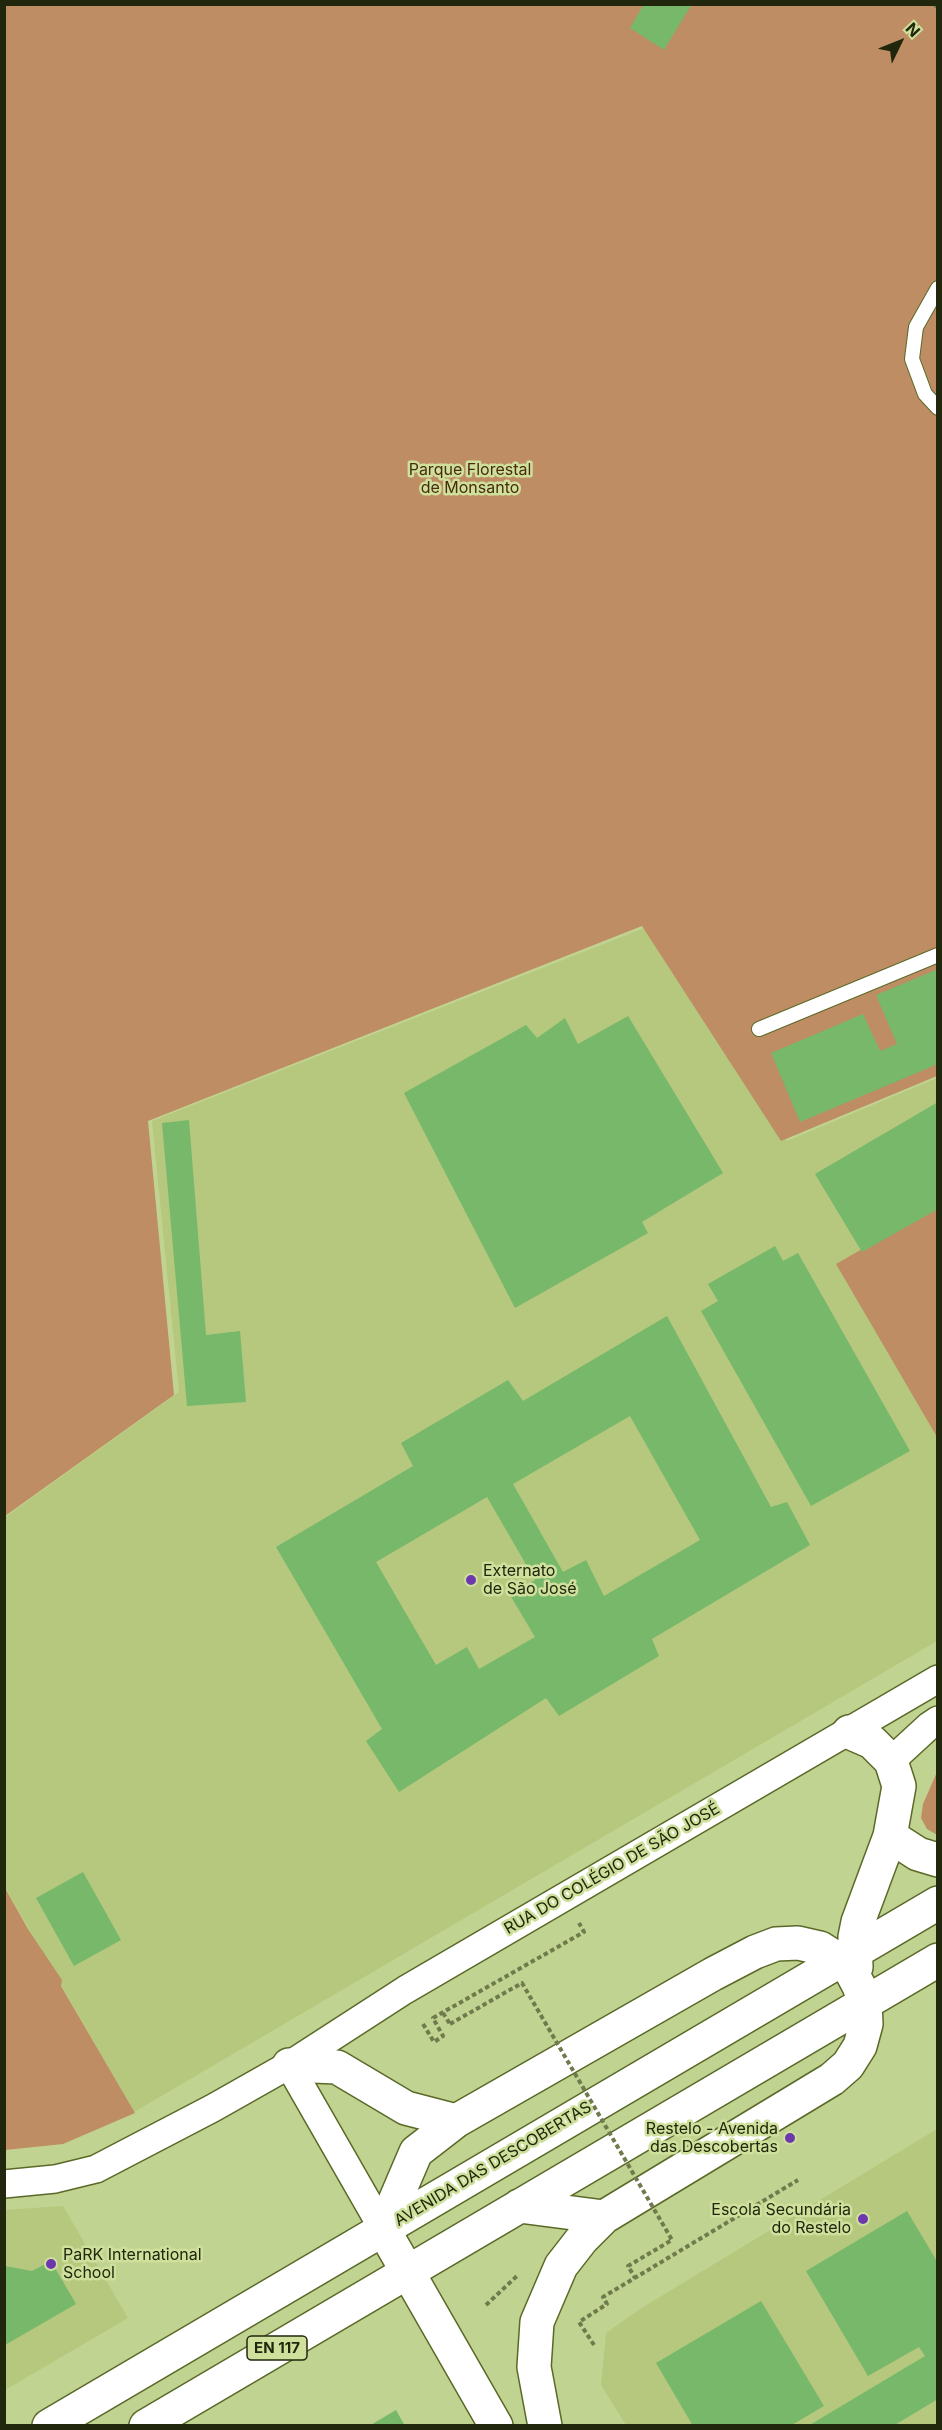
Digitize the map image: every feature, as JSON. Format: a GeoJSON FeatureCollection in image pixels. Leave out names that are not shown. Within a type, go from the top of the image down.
{"type":"FeatureCollection","features":[{"type":"Feature","properties":{"kind":"main road"},"geometry":{"type":"LineString","coordinates":[[545,2426],[534,2367],[537,2322],[561,2266],[582,2239],[604,2217],[832,2079],[848,2065],[860,2046],[866,2024],[862,1994],[851,1971],[848,1955],[890,1836],[899,1786],[891,1761],[872,1742],[849,1732]]}},
{"type":"Feature","properties":{"kind":"main road"},"geometry":{"type":"LineString","coordinates":[[890,1836],[918,1854],[938,1860]]}},
{"type":"Feature","properties":{"kind":"main road","name":"AVENIDA DAS DESCOBERTAS"},"geometry":{"type":"LineString","coordinates":[[49,2426],[938,1902]]}},
{"type":"Feature","properties":{"kind":"main road"},"geometry":{"type":"LineString","coordinates":[[496,2426],[382,2229],[416,2152],[456,2121],[755,1952],[776,1944],[798,1942],[848,1955]]}},
{"type":"Feature","properties":{"kind":"main road","name":"EN 117"},"geometry":{"type":"LineString","coordinates":[[146,2426],[519,2206],[862,1994],[938,1960]]}},
{"type":"Feature","properties":{"kind":"main road"},"geometry":{"type":"LineString","coordinates":[[289,2065],[337,2067],[406,2108],[456,2121]]}},
{"type":"Feature","properties":{"kind":"main road"},"geometry":{"type":"LineString","coordinates":[[519,2206],[604,2217]]}},
{"type":"Feature","properties":{"kind":"street","name":"RUA DO COLÉGIO DE SÃO JOSÉ"},"geometry":{"type":"LineString","coordinates":[[4,2184],[55,2179],[96,2169],[213,2108],[289,2065],[405,1990],[938,1678]]}},
{"type":"Feature","properties":{"kind":"street"},"geometry":{"type":"LineString","coordinates":[[891,1761],[929,1725],[938,1720]]}},
{"type":"Feature","properties":{"kind":"street"},"geometry":{"type":"LineString","coordinates":[[289,2065],[382,2229]]}},
{"type":"Feature","properties":{"kind":"lane"},"geometry":{"type":"LineString","coordinates":[[938,288],[916,327],[912,359],[925,394],[938,408]]}},
{"type":"Feature","properties":{"kind":"lane"},"geometry":{"type":"LineString","coordinates":[[759,1029],[938,955]]}},
{"type":"Feature","properties":{"kind":"path"},"geometry":{"type":"LineString","coordinates":[[934,4],[938,8]]}},
{"type":"Feature","properties":{"kind":"path"},"geometry":{"type":"LineString","coordinates":[[423,2024],[434,2042],[443,2036],[433,2018],[584,1932],[563,1897]]}},
{"type":"Feature","properties":{"kind":"path"},"geometry":{"type":"LineString","coordinates":[[443,2013],[450,2024],[522,1983],[672,2240],[628,2266],[635,2278]]}},
{"type":"Feature","properties":{"kind":"path"},"geometry":{"type":"LineString","coordinates":[[594,2345],[579,2322],[608,2304],[603,2297],[798,2180]]}},
{"type":"Feature","properties":{"kind":"shaded area","name":"Externato de São José"},"geometry":{"type":"Polygon","coordinates":[[[647,927],[787,1141],[937,1078],[937,1641],[134,2112],[5,1887],[4,1518],[179,1392],[152,1121],[647,927]]]}},
{"type":"Feature","properties":{"kind":"shaded area","name":"Escola Secundária do Restelo"},"geometry":{"type":"Polygon","coordinates":[[[937,2129],[937,2425],[626,2425],[601,2385],[606,2333],[640,2309],[937,2129]]]}},
{"type":"Feature","properties":{"kind":"shaded area","name":"PaRK International School"},"geometry":{"type":"Polygon","coordinates":[[[63,2206],[128,2318],[5,2390],[4,2210],[63,2206]]]}},
{"type":"Feature","properties":{"kind":"green space","name":"Parque Florestal de Monsanto"},"geometry":{"type":"Polygon","coordinates":[[[4,5],[938,5],[937,1076],[781,1141],[642,926],[148,1121],[174,1395],[5,1516],[4,5]]]}},
{"type":"Feature","properties":{"kind":"green space"},"geometry":{"type":"Polygon","coordinates":[[[937,1206],[937,1437],[836,1264],[937,1206]]]}},
{"type":"Feature","properties":{"kind":"green space"},"geometry":{"type":"Polygon","coordinates":[[[937,1772],[937,1835],[927,1829],[921,1818],[923,1804],[937,1772]]]}},
{"type":"Feature","properties":{"kind":"green space"},"geometry":{"type":"Polygon","coordinates":[[[5,1888],[28,1929],[62,1980],[61,1986],[135,2113],[63,2144],[5,2150],[5,1888]]]}},
{"type":"Feature","properties":{"kind":"building"},"geometry":{"type":"Polygon","coordinates":[[[644,4],[692,4],[664,50],[630,28],[644,4]]]}},
{"type":"Feature","properties":{"kind":"building"},"geometry":{"type":"Polygon","coordinates":[[[938,969],[938,1064],[800,1122],[771,1053],[863,1014],[880,1051],[897,1044],[876,995],[938,969]]]}},
{"type":"Feature","properties":{"kind":"building"},"geometry":{"type":"Polygon","coordinates":[[[628,1016],[723,1173],[642,1222],[648,1233],[515,1308],[404,1093],[526,1025],[537,1038],[565,1018],[578,1044],[628,1016]]]}},
{"type":"Feature","properties":{"kind":"building"},"geometry":{"type":"Polygon","coordinates":[[[938,1102],[938,1209],[862,1252],[815,1174],[938,1102]]]}},
{"type":"Feature","properties":{"kind":"building"},"geometry":{"type":"Polygon","coordinates":[[[189,1120],[206,1335],[240,1331],[246,1402],[187,1406],[162,1123],[189,1120]]]}},
{"type":"Feature","properties":{"kind":"building"},"geometry":{"type":"Polygon","coordinates":[[[775,1246],[783,1261],[798,1253],[910,1451],[811,1506],[701,1311],[718,1301],[708,1284],[775,1246]]]}},
{"type":"Feature","properties":{"kind":"building"},"geometry":{"type":"Polygon","coordinates":[[[667,1316],[771,1507],[787,1502],[810,1545],[652,1639],[659,1656],[559,1716],[546,1698],[399,1792],[366,1741],[382,1729],[276,1547],[413,1466],[401,1443],[508,1380],[523,1401],[667,1316]],[[630,1416],[513,1484],[563,1572],[586,1560],[604,1596],[700,1540],[630,1416]],[[487,1497],[376,1562],[436,1665],[467,1647],[479,1669],[535,1637],[510,1595],[535,1580],[487,1497]]]}},
{"type":"Feature","properties":{"kind":"building"},"geometry":{"type":"Polygon","coordinates":[[[83,1872],[121,1940],[74,1966],[36,1898],[83,1872]]]}},
{"type":"Feature","properties":{"kind":"building"},"geometry":{"type":"Polygon","coordinates":[[[907,2211],[938,2263],[938,2399],[893,2426],[808,2426],[925,2356],[919,2347],[868,2376],[806,2271],[907,2211]]]}},
{"type":"Feature","properties":{"kind":"building"},"geometry":{"type":"Polygon","coordinates":[[[51,2261],[76,2304],[5,2345],[5,2266],[32,2271],[51,2261]]]}},
{"type":"Feature","properties":{"kind":"building"},"geometry":{"type":"Polygon","coordinates":[[[761,2301],[824,2406],[790,2426],[693,2426],[656,2363],[761,2301]]]}},
{"type":"Feature","properties":{"kind":"building"},"geometry":{"type":"Polygon","coordinates":[[[396,2410],[405,2426],[369,2426],[396,2410]]]}},
{"type":"Feature","properties":{"kind":"place","name":"Externato de São José"},"geometry":{"type":"Point","coordinates":[471,1580]}},
{"type":"Feature","properties":{"kind":"place","name":"Restelo - Avenida das Descobertas"},"geometry":{"type":"Point","coordinates":[790,2138]}},
{"type":"Feature","properties":{"kind":"place","name":"Escola Secundária do Restelo"},"geometry":{"type":"Point","coordinates":[863,2219]}},
{"type":"Feature","properties":{"kind":"place","name":"PaRK International School"},"geometry":{"type":"Point","coordinates":[51,2264]}}]}
